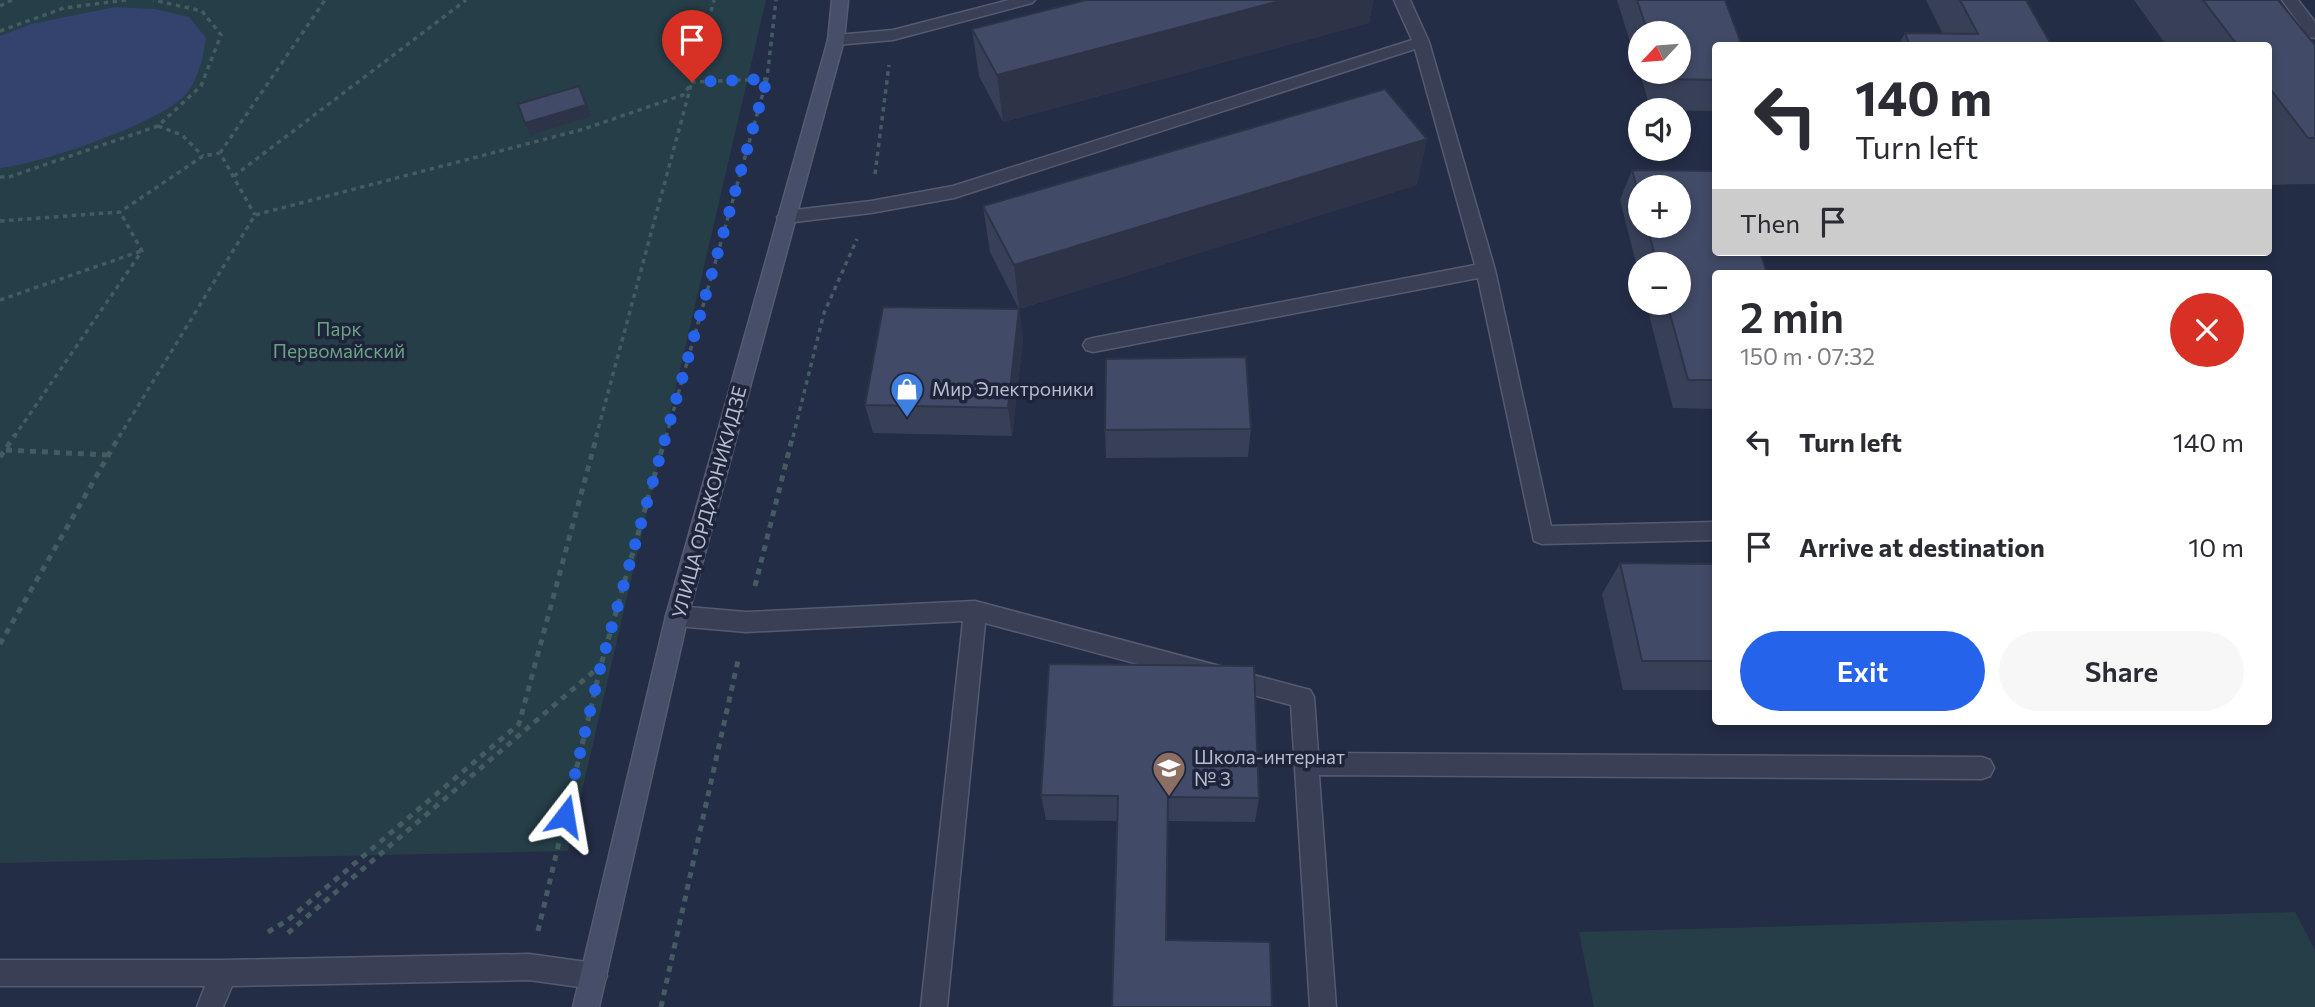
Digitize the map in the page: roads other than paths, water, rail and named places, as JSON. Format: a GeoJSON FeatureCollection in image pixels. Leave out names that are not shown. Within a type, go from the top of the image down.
{"type":"FeatureCollection","features":[{"type":"Feature","properties":{"kind":"main road","name":"УЛИЦА ОРДЖОНИКИДЗЕ"},"geometry":{"type":"LineString","coordinates":[[586,1007],[677,616],[836,40],[840,0]]}},
{"type":"Feature","properties":{"kind":"street"},"geometry":{"type":"LineString","coordinates":[[836,40],[893,35],[1027,0]]}},
{"type":"Feature","properties":{"kind":"street"},"geometry":{"type":"LineString","coordinates":[[1402,0],[1421,42],[1486,270],[1542,535],[1712,531]]}},
{"type":"Feature","properties":{"kind":"street"},"geometry":{"type":"LineString","coordinates":[[2290,0],[2315,33]]}},
{"type":"Feature","properties":{"kind":"street"},"geometry":{"type":"LineString","coordinates":[[786,217],[871,207],[954,192],[1421,42]]}},
{"type":"Feature","properties":{"kind":"street"},"geometry":{"type":"LineString","coordinates":[[1093,345],[1486,270]]}},
{"type":"Feature","properties":{"kind":"street"},"geometry":{"type":"LineString","coordinates":[[934,1007],[975,611]]}},
{"type":"Feature","properties":{"kind":"street"},"geometry":{"type":"LineString","coordinates":[[677,616],[746,622],[975,611],[1302,698],[1323,1007]]}},
{"type":"Feature","properties":{"kind":"street"},"geometry":{"type":"LineString","coordinates":[[1308,764],[1982,768]]}},
{"type":"Feature","properties":{"kind":"street"},"geometry":{"type":"LineString","coordinates":[[0,973],[224,973],[529,967],[594,976]]}},
{"type":"Feature","properties":{"kind":"street"},"geometry":{"type":"LineString","coordinates":[[211,1007],[224,973]]}},
{"type":"Feature","properties":{"kind":"water"},"geometry":{"type":"Polygon","coordinates":[[[115,7],[155,9],[189,17],[206,38],[200,67],[187,93],[153,117],[127,129],[69,151],[0,168],[0,36],[31,24],[115,7]]]}},
{"type":"Feature","properties":{"kind":"place","name":"Мир Электроники"},"geometry":{"type":"Point","coordinates":[907,419]}},
{"type":"Feature","properties":{"kind":"place","name":"Школа-интернат № 3"},"geometry":{"type":"Point","coordinates":[1169,798]}},
{"type":"Feature","properties":{"kind":"park label","name":"Парк Первомайский"},"geometry":{"type":"Point","coordinates":[339,340]}}]}
